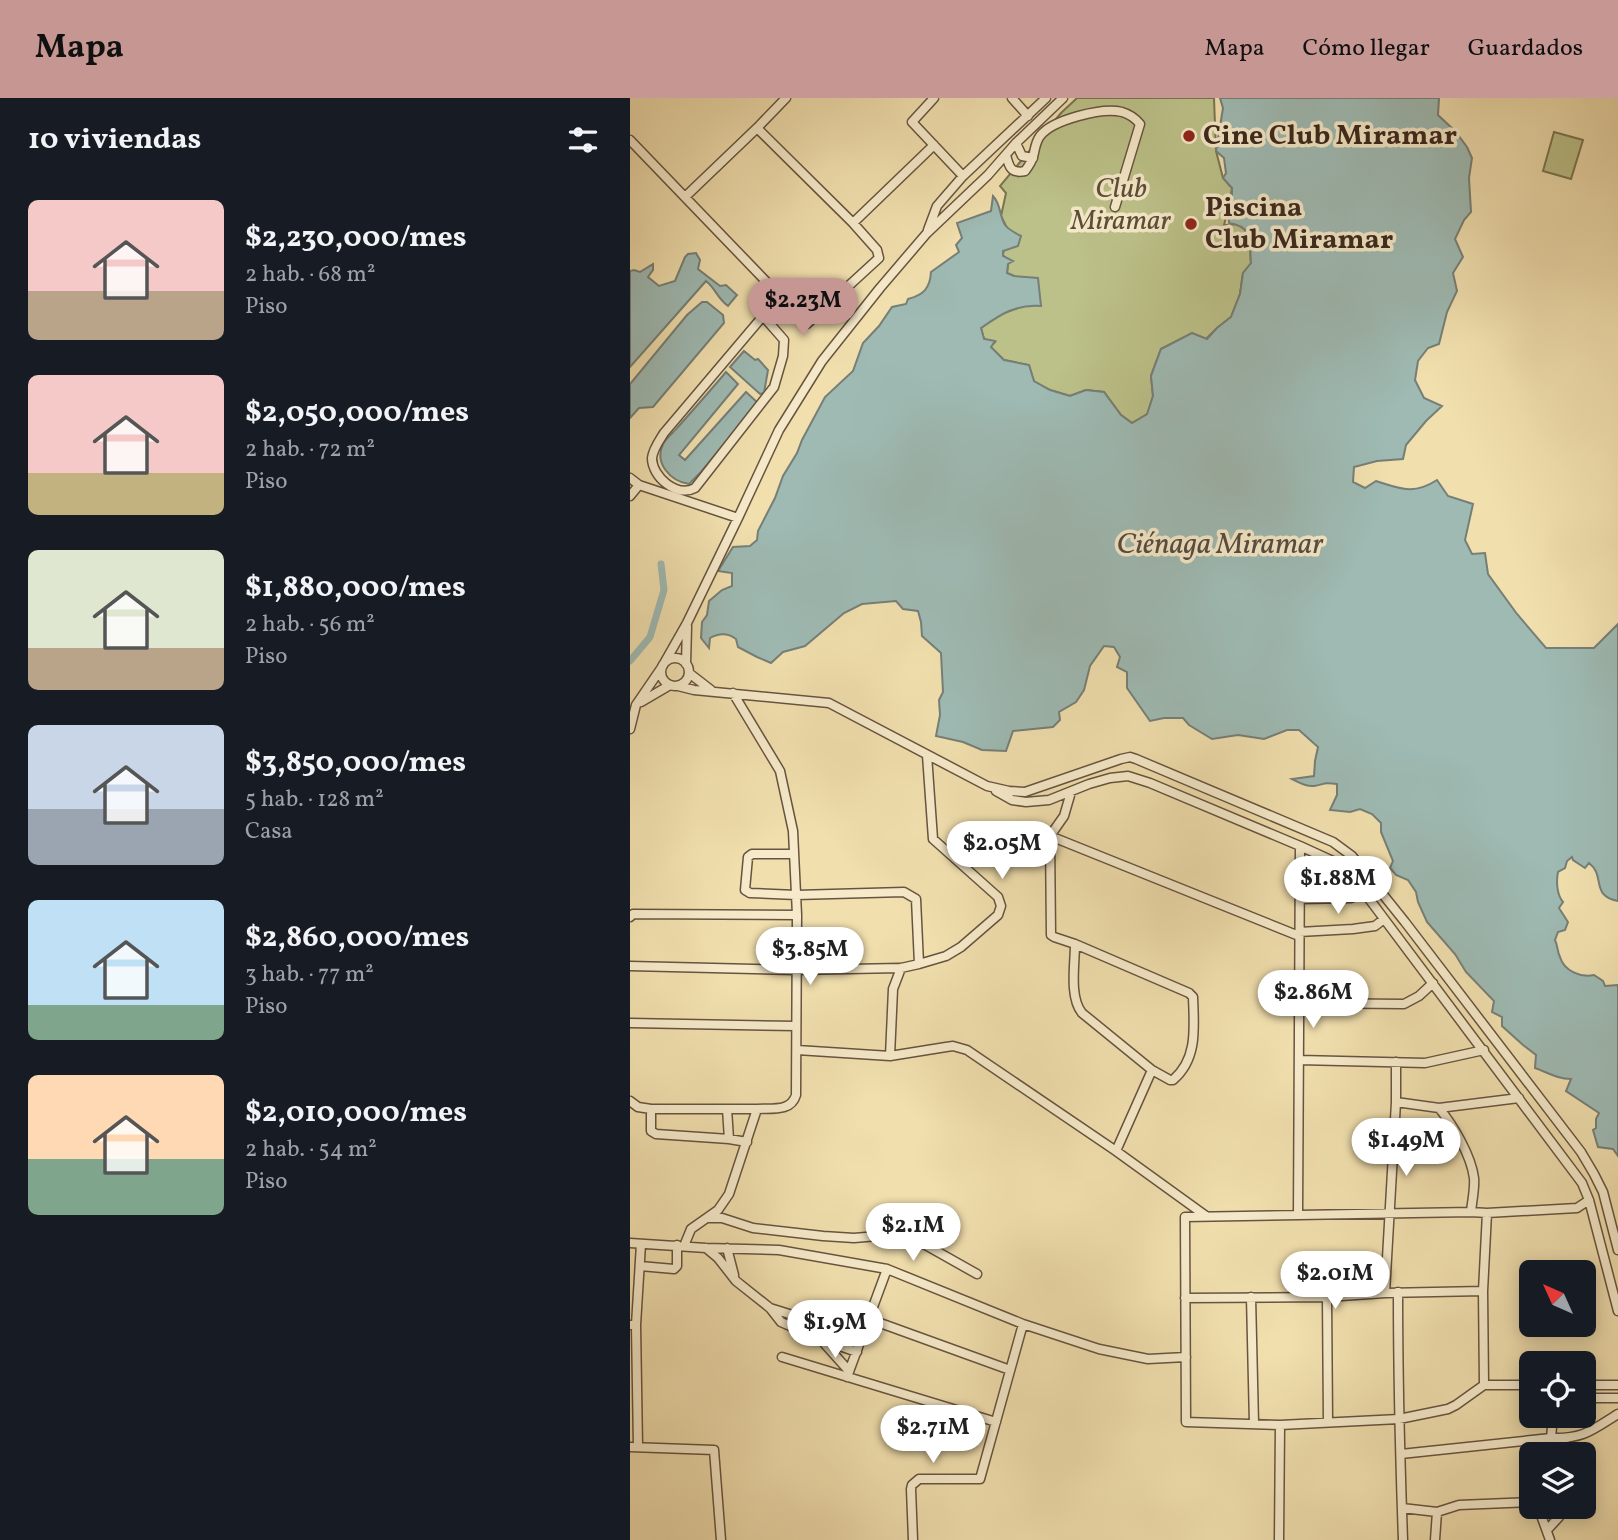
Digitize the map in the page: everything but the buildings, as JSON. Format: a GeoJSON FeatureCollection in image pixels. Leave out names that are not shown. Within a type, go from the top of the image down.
{"type":"FeatureCollection","features":[{"type":"Feature","properties":{"kind":"street"},"geometry":{"type":"LineString","coordinates":[[685,197],[786,98]]}},
{"type":"Feature","properties":{"kind":"street"},"geometry":{"type":"LineString","coordinates":[[934,98],[912,122],[963,176]]}},
{"type":"Feature","properties":{"kind":"street"},"geometry":{"type":"LineString","coordinates":[[1012,98],[1028,116]]}},
{"type":"Feature","properties":{"kind":"street"},"geometry":{"type":"LineString","coordinates":[[926,233],[937,206],[963,176],[1046,98]]}},
{"type":"Feature","properties":{"kind":"street"},"geometry":{"type":"LineString","coordinates":[[630,729],[633,708],[662,667],[687,623],[779,430],[821,361],[926,233],[988,175],[1016,143],[1063,98]]}},
{"type":"Feature","properties":{"kind":"street"},"geometry":{"type":"LineString","coordinates":[[1006,155],[1013,171],[1025,171],[1033,158],[1036,142],[1041,134],[1062,121],[1082,115],[1120,111],[1140,124],[1115,208]]}},
{"type":"Feature","properties":{"kind":"street"},"geometry":{"type":"LineString","coordinates":[[630,140],[807,324],[878,258],[877,250],[757,128]]}},
{"type":"Feature","properties":{"kind":"street"},"geometry":{"type":"LineString","coordinates":[[1016,143],[1022,156],[1033,158]]}},
{"type":"Feature","properties":{"kind":"street"},"geometry":{"type":"LineString","coordinates":[[853,223],[934,145]]}},
{"type":"Feature","properties":{"kind":"street"},"geometry":{"type":"LineString","coordinates":[[763,316],[780,334],[785,348],[770,393],[695,488],[681,491],[670,486],[659,477],[652,463],[656,446],[664,433],[763,316],[780,296]]}},
{"type":"Feature","properties":{"kind":"street"},"geometry":{"type":"LineString","coordinates":[[630,478],[639,485],[738,518]]}},
{"type":"Feature","properties":{"kind":"street"},"geometry":{"type":"LineString","coordinates":[[630,496],[639,485]]}},
{"type":"Feature","properties":{"kind":"street"},"geometry":{"type":"LineString","coordinates":[[633,708],[687,679],[687,623]]}},
{"type":"Feature","properties":{"kind":"street"},"geometry":{"type":"LineString","coordinates":[[713,692],[678,659],[673,659],[662,667],[662,678],[674,686],[713,692],[829,703],[1012,800],[1049,800],[1089,784],[1128,776],[1300,845],[1336,863],[1364,892],[1582,1183],[1589,1200],[1618,1311]]}},
{"type":"Feature","properties":{"kind":"street"},"geometry":{"type":"LineString","coordinates":[[630,1101],[638,1107],[651,1109],[757,1109],[787,1107],[795,1100],[797,915],[793,831],[780,771],[733,693]]}},
{"type":"Feature","properties":{"kind":"street"},"geometry":{"type":"LineString","coordinates":[[630,966],[796,970],[901,968],[946,956],[961,947],[998,915],[1001,906],[998,897],[933,839],[927,755]]}},
{"type":"Feature","properties":{"kind":"street"},"geometry":{"type":"LineString","coordinates":[[987,786],[1025,792],[1130,757],[1333,842],[1352,856],[1405,922],[1581,1152],[1603,1192],[1618,1250]]}},
{"type":"Feature","properties":{"kind":"street"},"geometry":{"type":"LineString","coordinates":[[1071,792],[1064,816],[1050,836],[1050,931],[1054,937],[1075,944],[1191,995],[1194,1037],[1192,1050],[1185,1068],[1173,1080],[1152,1070],[1076,1006],[1075,944]]}},
{"type":"Feature","properties":{"kind":"street"},"geometry":{"type":"LineString","coordinates":[[1050,836],[1299,934],[1375,926],[1384,919]]}},
{"type":"Feature","properties":{"kind":"street"},"geometry":{"type":"LineString","coordinates":[[1298,1215],[1300,845]]}},
{"type":"Feature","properties":{"kind":"street"},"geometry":{"type":"LineString","coordinates":[[794,854],[751,854],[748,857],[745,890],[750,893],[796,895],[904,891],[916,899],[919,964]]}},
{"type":"Feature","properties":{"kind":"street"},"geometry":{"type":"LineString","coordinates":[[1300,899],[1350,898],[1364,892]]}},
{"type":"Feature","properties":{"kind":"street"},"geometry":{"type":"LineString","coordinates":[[630,916],[797,915]]}},
{"type":"Feature","properties":{"kind":"street"},"geometry":{"type":"LineString","coordinates":[[890,1056],[893,989],[901,968]]}},
{"type":"Feature","properties":{"kind":"street"},"geometry":{"type":"LineString","coordinates":[[1299,1003],[1404,1004],[1419,996],[1433,983]]}},
{"type":"Feature","properties":{"kind":"street"},"geometry":{"type":"LineString","coordinates":[[630,1023],[796,1026]]}},
{"type":"Feature","properties":{"kind":"street"},"geometry":{"type":"LineString","coordinates":[[797,1050],[890,1056],[946,1046],[967,1050],[1207,1216]]}},
{"type":"Feature","properties":{"kind":"street"},"geometry":{"type":"LineString","coordinates":[[1299,1060],[1425,1063],[1483,1051]]}},
{"type":"Feature","properties":{"kind":"street"},"geometry":{"type":"LineString","coordinates":[[1385,1293],[1396,1062]]}},
{"type":"Feature","properties":{"kind":"street"},"geometry":{"type":"LineString","coordinates":[[1116,1151],[1152,1070]]}},
{"type":"Feature","properties":{"kind":"street"},"geometry":{"type":"LineString","coordinates":[[1396,1102],[1439,1108],[1519,1098]]}},
{"type":"Feature","properties":{"kind":"street"},"geometry":{"type":"LineString","coordinates":[[1439,1108],[1451,1123],[1464,1148],[1474,1178],[1471,1212]]}},
{"type":"Feature","properties":{"kind":"street"},"geometry":{"type":"LineString","coordinates":[[651,1109],[651,1131],[656,1134],[747,1142]]}},
{"type":"Feature","properties":{"kind":"street"},"geometry":{"type":"LineString","coordinates":[[727,1109],[729,1139]]}},
{"type":"Feature","properties":{"kind":"street"},"geometry":{"type":"LineString","coordinates":[[640,1266],[674,1269],[677,1266],[681,1246],[691,1229],[718,1210],[729,1194],[757,1109]]}},
{"type":"Feature","properties":{"kind":"street"},"geometry":{"type":"LineString","coordinates":[[1519,1385],[1484,1385],[1448,1409],[1399,1419],[1280,1425],[1186,1422],[1185,1217],[1487,1213],[1577,1208],[1589,1200]]}},
{"type":"Feature","properties":{"kind":"street"},"geometry":{"type":"LineString","coordinates":[[1484,1385],[1483,1292],[1487,1213]]}},
{"type":"Feature","properties":{"kind":"street"},"geometry":{"type":"LineString","coordinates":[[707,1219],[722,1218],[753,1228],[823,1236],[889,1236],[922,1244],[977,1274]]}},
{"type":"Feature","properties":{"kind":"street"},"geometry":{"type":"LineString","coordinates":[[630,1243],[779,1250],[887,1269],[1023,1324],[1100,1349],[1148,1359],[1186,1357]]}},
{"type":"Feature","properties":{"kind":"street"},"geometry":{"type":"LineString","coordinates":[[641,1244],[633,1325],[634,1447],[714,1450],[721,1540]]}},
{"type":"Feature","properties":{"kind":"street"},"geometry":{"type":"LineString","coordinates":[[706,1248],[718,1258],[736,1281],[770,1308],[781,1322],[857,1352]]}},
{"type":"Feature","properties":{"kind":"street"},"geometry":{"type":"LineString","coordinates":[[727,1248],[736,1281]]}},
{"type":"Feature","properties":{"kind":"street"},"geometry":{"type":"LineString","coordinates":[[848,1374],[887,1269]]}},
{"type":"Feature","properties":{"kind":"street"},"geometry":{"type":"LineString","coordinates":[[1185,1298],[1483,1292]]}},
{"type":"Feature","properties":{"kind":"street"},"geometry":{"type":"LineString","coordinates":[[1398,1293],[1403,1540]]}},
{"type":"Feature","properties":{"kind":"street"},"geometry":{"type":"LineString","coordinates":[[1251,1297],[1254,1424]]}},
{"type":"Feature","properties":{"kind":"street"},"geometry":{"type":"LineString","coordinates":[[1327,1297],[1328,1422]]}},
{"type":"Feature","properties":{"kind":"street"},"geometry":{"type":"LineString","coordinates":[[770,1308],[863,1337]]}},
{"type":"Feature","properties":{"kind":"street"},"geometry":{"type":"LineString","coordinates":[[870,1319],[1010,1370]]}},
{"type":"Feature","properties":{"kind":"street"},"geometry":{"type":"LineString","coordinates":[[913,1540],[912,1485],[919,1479],[980,1479],[1023,1324]]}},
{"type":"Feature","properties":{"kind":"street"},"geometry":{"type":"LineString","coordinates":[[822,1340],[848,1374]]}},
{"type":"Feature","properties":{"kind":"street"},"geometry":{"type":"LineString","coordinates":[[782,1357],[848,1374],[996,1422]]}},
{"type":"Feature","properties":{"kind":"street"},"geometry":{"type":"LineString","coordinates":[[1596,1385],[1618,1385]]}},
{"type":"Feature","properties":{"kind":"street"},"geometry":{"type":"LineString","coordinates":[[1596,1398],[1618,1398]]}},
{"type":"Feature","properties":{"kind":"street"},"geometry":{"type":"LineString","coordinates":[[1401,1454],[1565,1438],[1591,1432],[1618,1414]]}},
{"type":"Feature","properties":{"kind":"street"},"geometry":{"type":"LineString","coordinates":[[1279,1540],[1280,1425]]}},
{"type":"Feature","properties":{"kind":"street"},"geometry":{"type":"LineString","coordinates":[[1551,1438],[1552,1428]]}},
{"type":"Feature","properties":{"kind":"street"},"geometry":{"type":"LineString","coordinates":[[1402,1508],[1437,1512],[1459,1505],[1519,1502]]}},
{"type":"Feature","properties":{"kind":"street"},"geometry":{"type":"LineString","coordinates":[[1435,1540],[1437,1512]]}},
{"type":"Feature","properties":{"kind":"street"},"geometry":{"type":"LineString","coordinates":[[1542,1519],[1550,1540]]}},
{"type":"Feature","properties":{"kind":"street"},"geometry":{"type":"LineString","coordinates":[[1545,1526],[1556,1519]]}},
{"type":"Feature","properties":{"kind":"green space","name":"Club Miramar"},"geometry":{"type":"Polygon","coordinates":[[[1077,98],[1214,98],[1216,151],[1223,178],[1232,188],[1224,225],[1240,224],[1250,242],[1251,264],[1243,273],[1240,294],[1231,317],[1206,339],[1192,333],[1161,349],[1151,376],[1153,396],[1148,414],[1132,423],[1121,415],[1104,392],[1086,390],[1070,396],[1034,382],[1029,365],[1004,360],[990,347],[995,342],[984,339],[981,328],[1001,314],[1027,305],[1014,276],[1007,273],[1008,264],[1003,255],[1007,228],[1001,216],[1006,193],[1000,186],[1061,113],[1077,98]]]}},
{"type":"Feature","properties":{"kind":"green space"},"geometry":{"type":"Polygon","coordinates":[[[1554,132],[1583,140],[1571,179],[1543,171],[1554,132]]]}},
{"type":"Feature","properties":{"kind":"water","name":"Ciénaga Miramar"},"geometry":{"type":"Polygon","coordinates":[[[1220,98],[1439,98],[1438,115],[1455,131],[1472,158],[1469,178],[1471,212],[1455,239],[1463,257],[1453,273],[1457,291],[1447,312],[1439,344],[1428,348],[1418,361],[1415,380],[1424,398],[1442,406],[1406,445],[1403,459],[1377,461],[1354,467],[1353,482],[1365,488],[1376,481],[1414,489],[1437,480],[1448,496],[1473,504],[1465,540],[1472,554],[1485,553],[1488,574],[1546,648],[1594,648],[1618,624],[1618,901],[1604,895],[1597,874],[1589,863],[1585,868],[1572,857],[1565,868],[1558,872],[1559,896],[1563,902],[1559,908],[1568,922],[1565,930],[1558,932],[1555,940],[1562,962],[1569,970],[1594,975],[1603,981],[1605,986],[1618,985],[1618,1156],[1613,1149],[1598,1147],[1593,1130],[1596,1128],[1599,1113],[1566,1091],[1571,1079],[1557,1077],[1535,1068],[1536,1055],[1502,1026],[1502,1017],[1492,1012],[1494,1001],[1466,972],[1455,954],[1427,922],[1416,892],[1408,880],[1396,875],[1390,868],[1393,861],[1381,832],[1381,823],[1372,814],[1360,809],[1350,812],[1330,810],[1337,795],[1337,784],[1311,786],[1292,779],[1314,776],[1318,747],[1299,730],[1287,730],[1264,739],[1238,735],[1212,739],[1189,725],[1183,718],[1150,721],[1127,688],[1127,672],[1117,667],[1120,657],[1114,647],[1104,646],[1090,666],[1084,690],[1076,702],[1059,712],[1060,720],[1053,727],[1013,731],[1006,751],[982,750],[963,742],[936,736],[940,715],[939,700],[943,692],[941,653],[922,636],[918,611],[903,609],[896,601],[862,604],[844,613],[805,646],[783,652],[771,663],[738,647],[736,639],[730,636],[710,638],[709,648],[701,638],[702,622],[707,615],[709,601],[722,590],[732,586],[732,573],[718,571],[733,547],[750,546],[757,540],[758,531],[783,476],[825,397],[853,371],[863,343],[892,307],[906,304],[908,299],[922,293],[929,283],[931,272],[959,252],[956,245],[962,238],[957,223],[991,211],[993,196],[1005,225],[1021,236],[1018,246],[1003,251],[1003,256],[1013,261],[1008,264],[1007,273],[1038,278],[1041,306],[1016,308],[1002,314],[981,328],[984,339],[995,341],[991,347],[1004,360],[1029,365],[1034,381],[1050,390],[1070,396],[1086,390],[1104,392],[1121,415],[1132,423],[1147,414],[1153,396],[1151,376],[1161,349],[1192,333],[1207,339],[1231,317],[1240,294],[1243,273],[1251,263],[1247,232],[1229,223],[1228,210],[1232,206],[1232,188],[1223,178],[1226,173],[1224,158],[1216,151],[1223,108],[1220,98]]]}},
{"type":"Feature","properties":{"kind":"water"},"geometry":{"type":"Polygon","coordinates":[[[696,253],[700,260],[698,269],[720,286],[726,285],[737,295],[728,306],[706,281],[630,367],[630,271],[640,272],[653,264],[653,270],[648,277],[659,286],[675,281],[685,257],[696,253]]]}},
{"type":"Feature","properties":{"kind":"water"},"geometry":{"type":"Polygon","coordinates":[[[702,302],[707,302],[723,315],[724,323],[653,407],[639,408],[630,418],[630,384],[687,315],[702,302]]]}},
{"type":"Feature","properties":{"kind":"water"},"geometry":{"type":"Polygon","coordinates":[[[744,351],[755,360],[758,359],[768,370],[764,393],[760,394],[730,367],[744,351]]]}},
{"type":"Feature","properties":{"kind":"water"},"geometry":{"type":"Polygon","coordinates":[[[726,372],[738,384],[679,455],[685,460],[746,392],[758,403],[701,472],[689,484],[682,482],[670,475],[662,464],[663,444],[726,372]]]}},
{"type":"Feature","properties":{"kind":"waterway"},"geometry":{"type":"LineString","coordinates":[[630,661],[650,637],[664,590],[661,564]]}},
{"type":"Feature","properties":{"kind":"place","name":"Cine Club Miramar"},"geometry":{"type":"Point","coordinates":[1189,136]}},
{"type":"Feature","properties":{"kind":"place","name":"Piscina Club Miramar"},"geometry":{"type":"Point","coordinates":[1191,224]}}]}
